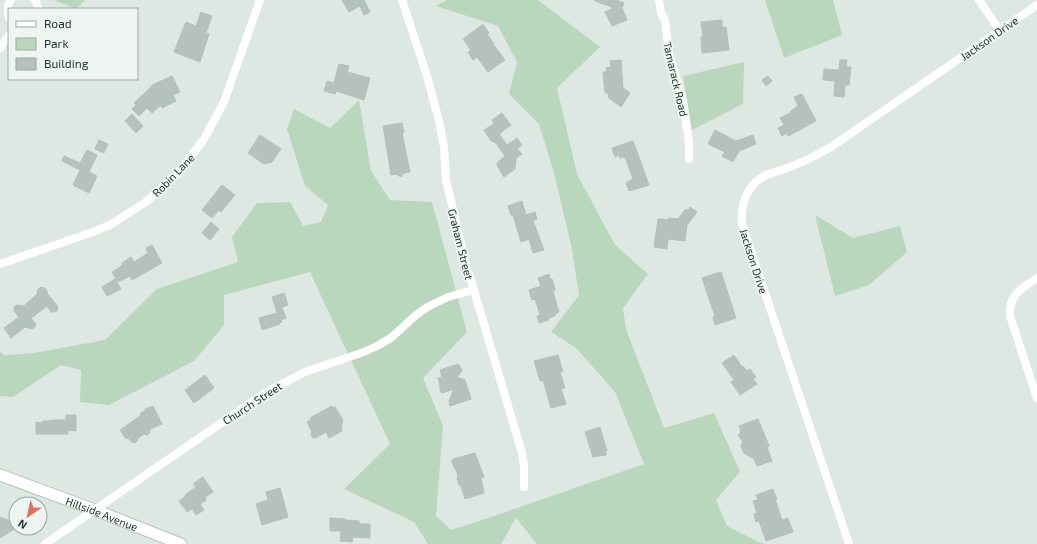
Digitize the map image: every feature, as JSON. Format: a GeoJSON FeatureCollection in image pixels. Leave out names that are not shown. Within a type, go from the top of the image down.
{"type":"FeatureCollection","features":[{"type":"Feature","properties":{"kind":"main road","name":"Hillside Avenue"},"geometry":{"type":"LineString","coordinates":[[0,475],[181,544]]}},
{"type":"Feature","properties":{"kind":"street"},"geometry":{"type":"LineString","coordinates":[[8,15],[8,6],[12,0]]}},
{"type":"Feature","properties":{"kind":"street","name":"Robin Lane"},"geometry":{"type":"LineString","coordinates":[[0,264],[110,225],[146,202],[178,173],[204,139],[221,108],[231,85],[260,0]]}},
{"type":"Feature","properties":{"kind":"street","name":"Graham Street"},"geometry":{"type":"LineString","coordinates":[[402,0],[427,76],[439,121],[444,147],[446,180],[455,220],[473,290],[511,412],[522,453],[524,466],[524,487]]}},
{"type":"Feature","properties":{"kind":"street","name":"Tamarack Road"},"geometry":{"type":"LineString","coordinates":[[659,0],[661,13],[665,20],[669,53],[683,101],[689,143],[689,159]]}},
{"type":"Feature","properties":{"kind":"street"},"geometry":{"type":"LineString","coordinates":[[979,0],[1000,31]]}},
{"type":"Feature","properties":{"kind":"street","name":"Jackson Drive"},"geometry":{"type":"LineString","coordinates":[[849,544],[742,224],[742,205],[751,187],[758,180],[766,175],[811,158],[831,147],[1037,5]]}},
{"type":"Feature","properties":{"kind":"street"},"geometry":{"type":"LineString","coordinates":[[0,48],[8,36]]}},
{"type":"Feature","properties":{"kind":"street"},"geometry":{"type":"LineString","coordinates":[[1037,278],[1015,295],[1010,308],[1010,316],[1037,398]]}},
{"type":"Feature","properties":{"kind":"street","name":"Church Street"},"geometry":{"type":"LineString","coordinates":[[45,544],[265,393],[305,372],[364,352],[379,345],[392,337],[416,315],[429,306],[448,297],[473,290]]}},
{"type":"Feature","properties":{"kind":"green space"},"geometry":{"type":"Polygon","coordinates":[[[54,0],[85,0],[77,8],[54,0]]]}},
{"type":"Feature","properties":{"kind":"green space"},"geometry":{"type":"Polygon","coordinates":[[[447,0],[538,0],[600,47],[557,88],[577,174],[615,245],[648,274],[623,308],[626,329],[664,428],[714,413],[740,472],[716,500],[727,526],[763,544],[537,544],[516,518],[501,544],[428,544],[414,522],[344,489],[390,444],[310,272],[224,295],[224,325],[194,361],[109,405],[80,402],[81,370],[61,365],[13,397],[0,396],[0,352],[5,355],[34,353],[105,340],[157,289],[238,262],[232,237],[257,203],[290,202],[303,226],[321,222],[328,205],[305,186],[287,129],[294,109],[330,128],[359,100],[371,171],[390,200],[432,202],[467,332],[423,378],[443,426],[436,516],[451,530],[644,464],[615,392],[576,348],[551,332],[579,295],[572,249],[554,173],[539,124],[509,94],[517,62],[498,26],[436,6],[447,0]]]}},
{"type":"Feature","properties":{"kind":"green space"},"geometry":{"type":"Polygon","coordinates":[[[765,0],[833,0],[842,35],[784,58],[765,0]]]}},
{"type":"Feature","properties":{"kind":"green space"},"geometry":{"type":"Polygon","coordinates":[[[744,62],[743,104],[692,130],[683,76],[744,62]]]}},
{"type":"Feature","properties":{"kind":"green space"},"geometry":{"type":"Polygon","coordinates":[[[815,215],[853,238],[900,226],[907,252],[869,285],[835,296],[815,215]]]}},
{"type":"Feature","properties":{"kind":"building"},"geometry":{"type":"Polygon","coordinates":[[[342,0],[356,0],[360,6],[349,12],[342,0]]]}},
{"type":"Feature","properties":{"kind":"building"},"geometry":{"type":"Polygon","coordinates":[[[357,0],[364,0],[370,12],[364,15],[357,0]]]}},
{"type":"Feature","properties":{"kind":"building"},"geometry":{"type":"Polygon","coordinates":[[[595,0],[616,0],[624,3],[622,8],[627,20],[612,26],[605,12],[614,8],[595,0]]]}},
{"type":"Feature","properties":{"kind":"building"},"geometry":{"type":"Polygon","coordinates":[[[201,12],[212,16],[206,33],[209,34],[200,62],[174,52],[186,22],[196,26],[201,12]]]}},
{"type":"Feature","properties":{"kind":"building"},"geometry":{"type":"Polygon","coordinates":[[[722,20],[722,27],[726,27],[729,50],[702,53],[701,37],[703,37],[701,22],[722,20]]]}},
{"type":"Feature","properties":{"kind":"building"},"geometry":{"type":"Polygon","coordinates":[[[483,24],[489,33],[487,34],[493,44],[505,60],[488,72],[477,57],[473,60],[468,52],[471,50],[463,39],[483,24]]]}},
{"type":"Feature","properties":{"kind":"building"},"geometry":{"type":"Polygon","coordinates":[[[621,60],[623,88],[630,93],[621,107],[609,98],[608,93],[605,93],[603,72],[607,72],[606,68],[611,67],[610,61],[621,60]]]}},
{"type":"Feature","properties":{"kind":"building"},"geometry":{"type":"Polygon","coordinates":[[[840,60],[847,60],[846,67],[851,67],[849,85],[845,85],[844,97],[834,96],[835,81],[823,80],[824,69],[839,70],[840,60]]]}},
{"type":"Feature","properties":{"kind":"building"},"geometry":{"type":"Polygon","coordinates":[[[339,64],[349,66],[347,72],[370,78],[364,100],[336,91],[335,94],[324,91],[327,81],[334,83],[339,64]]]}},
{"type":"Feature","properties":{"kind":"building"},"geometry":{"type":"Polygon","coordinates":[[[172,76],[180,92],[173,95],[176,101],[162,108],[161,105],[152,113],[147,108],[139,116],[132,109],[136,105],[134,103],[152,85],[172,76]]]}},
{"type":"Feature","properties":{"kind":"building"},"geometry":{"type":"Polygon","coordinates":[[[768,76],[772,81],[766,86],[762,80],[768,76]]]}},
{"type":"Feature","properties":{"kind":"building"},"geometry":{"type":"Polygon","coordinates":[[[802,94],[816,121],[788,136],[786,133],[782,136],[778,128],[784,125],[780,118],[790,113],[798,106],[794,97],[802,94]]]}},
{"type":"Feature","properties":{"kind":"building"},"geometry":{"type":"Polygon","coordinates":[[[502,113],[511,125],[499,134],[507,145],[517,138],[522,145],[517,149],[522,154],[516,158],[515,169],[504,177],[497,165],[498,162],[505,156],[496,143],[491,141],[484,130],[494,124],[492,120],[502,113]]]}},
{"type":"Feature","properties":{"kind":"building"},"geometry":{"type":"Polygon","coordinates":[[[132,114],[143,126],[136,133],[125,121],[132,114]]]}},
{"type":"Feature","properties":{"kind":"building"},"geometry":{"type":"Polygon","coordinates":[[[402,123],[404,132],[402,133],[410,172],[404,173],[401,177],[396,174],[391,175],[383,126],[402,123]]]}},
{"type":"Feature","properties":{"kind":"building"},"geometry":{"type":"Polygon","coordinates":[[[715,130],[736,141],[753,135],[756,144],[739,151],[733,162],[722,156],[725,152],[708,144],[715,130]]]}},
{"type":"Feature","properties":{"kind":"building"},"geometry":{"type":"Polygon","coordinates":[[[260,135],[281,149],[272,162],[264,164],[248,153],[260,135]]]}},
{"type":"Feature","properties":{"kind":"building"},"geometry":{"type":"Polygon","coordinates":[[[99,140],[108,144],[104,153],[95,149],[99,140]]]}},
{"type":"Feature","properties":{"kind":"building"},"geometry":{"type":"Polygon","coordinates":[[[633,141],[649,185],[629,191],[626,183],[633,179],[625,157],[620,158],[619,155],[615,157],[612,148],[633,141]]]}},
{"type":"Feature","properties":{"kind":"building"},"geometry":{"type":"Polygon","coordinates":[[[87,150],[97,155],[89,172],[97,176],[89,193],[73,185],[80,170],[62,161],[64,156],[80,163],[87,150]]]}},
{"type":"Feature","properties":{"kind":"building"},"geometry":{"type":"Polygon","coordinates":[[[222,185],[235,195],[221,212],[219,210],[212,218],[202,210],[222,185]]]}},
{"type":"Feature","properties":{"kind":"building"},"geometry":{"type":"Polygon","coordinates":[[[522,201],[526,215],[535,212],[537,219],[533,221],[544,250],[533,253],[529,239],[521,242],[513,215],[511,215],[508,206],[522,201]]]}},
{"type":"Feature","properties":{"kind":"building"},"geometry":{"type":"Polygon","coordinates":[[[690,207],[697,212],[687,225],[685,241],[668,239],[667,249],[654,247],[658,219],[678,219],[686,209],[688,211],[690,207]]]}},
{"type":"Feature","properties":{"kind":"building"},"geometry":{"type":"Polygon","coordinates":[[[211,222],[219,229],[210,240],[202,233],[211,222]]]}},
{"type":"Feature","properties":{"kind":"building"},"geometry":{"type":"Polygon","coordinates":[[[152,245],[162,263],[132,280],[130,276],[118,282],[112,272],[123,265],[122,263],[131,257],[134,262],[148,253],[146,248],[152,245]]]}},
{"type":"Feature","properties":{"kind":"building"},"geometry":{"type":"Polygon","coordinates":[[[721,272],[736,318],[715,325],[713,317],[715,316],[702,278],[721,272]]]}},
{"type":"Feature","properties":{"kind":"building"},"geometry":{"type":"Polygon","coordinates":[[[549,274],[555,290],[553,291],[559,312],[555,314],[555,316],[548,318],[549,320],[539,323],[537,316],[540,315],[535,299],[532,300],[529,290],[541,286],[538,278],[549,274]]]}},
{"type":"Feature","properties":{"kind":"building"},"geometry":{"type":"Polygon","coordinates":[[[115,279],[121,289],[107,296],[102,287],[115,279]]]}},
{"type":"Feature","properties":{"kind":"building"},"geometry":{"type":"Polygon","coordinates":[[[41,287],[45,288],[58,307],[57,311],[51,312],[47,306],[31,318],[36,324],[35,327],[32,329],[25,327],[11,338],[4,328],[19,317],[14,311],[14,307],[17,305],[24,306],[37,294],[38,289],[41,287]]]}},
{"type":"Feature","properties":{"kind":"building"},"geometry":{"type":"Polygon","coordinates":[[[284,293],[288,305],[282,307],[286,318],[281,320],[282,322],[279,323],[280,324],[262,330],[259,318],[277,313],[272,297],[284,293]]]}},
{"type":"Feature","properties":{"kind":"building"},"geometry":{"type":"Polygon","coordinates":[[[558,355],[563,372],[560,372],[565,388],[561,389],[566,404],[551,408],[543,380],[540,381],[534,361],[558,355]]]}},
{"type":"Feature","properties":{"kind":"building"},"geometry":{"type":"Polygon","coordinates":[[[734,355],[742,367],[743,366],[747,371],[750,369],[756,377],[753,379],[757,384],[740,395],[731,382],[734,380],[722,363],[734,355]]]}},
{"type":"Feature","properties":{"kind":"building"},"geometry":{"type":"Polygon","coordinates":[[[458,364],[462,371],[457,377],[465,380],[471,399],[450,406],[449,401],[454,389],[442,393],[440,391],[438,378],[442,377],[440,370],[458,364]]]}},
{"type":"Feature","properties":{"kind":"building"},"geometry":{"type":"Polygon","coordinates":[[[205,375],[214,388],[194,403],[185,390],[205,375]]]}},
{"type":"Feature","properties":{"kind":"building"},"geometry":{"type":"Polygon","coordinates":[[[153,406],[162,424],[150,429],[150,433],[147,435],[144,434],[138,438],[135,443],[128,438],[126,439],[120,430],[140,416],[145,409],[153,406]]]}},
{"type":"Feature","properties":{"kind":"building"},"geometry":{"type":"Polygon","coordinates":[[[332,406],[333,408],[335,407],[343,420],[341,428],[342,431],[329,438],[326,432],[315,438],[312,437],[312,432],[307,422],[312,419],[310,418],[332,406]]]}},
{"type":"Feature","properties":{"kind":"building"},"geometry":{"type":"Polygon","coordinates":[[[66,415],[76,415],[76,431],[68,430],[68,434],[36,434],[36,422],[43,423],[43,421],[66,420],[66,415]]]}},
{"type":"Feature","properties":{"kind":"building"},"geometry":{"type":"Polygon","coordinates":[[[758,419],[769,446],[767,447],[772,461],[757,466],[754,459],[744,453],[741,446],[743,442],[738,435],[741,432],[739,426],[758,419]]]}},
{"type":"Feature","properties":{"kind":"building"},"geometry":{"type":"Polygon","coordinates":[[[600,427],[607,451],[605,451],[606,455],[593,457],[585,432],[600,427]]]}},
{"type":"Feature","properties":{"kind":"building"},"geometry":{"type":"Polygon","coordinates":[[[475,453],[484,477],[481,478],[484,493],[465,499],[452,461],[453,459],[475,453]]]}},
{"type":"Feature","properties":{"kind":"building"},"geometry":{"type":"Polygon","coordinates":[[[203,477],[213,492],[205,497],[206,500],[200,504],[204,510],[196,515],[192,509],[187,512],[179,501],[196,487],[193,484],[203,477]]]}},
{"type":"Feature","properties":{"kind":"building"},"geometry":{"type":"Polygon","coordinates":[[[280,488],[288,517],[262,525],[256,504],[268,500],[266,492],[280,488]]]}},
{"type":"Feature","properties":{"kind":"building"},"geometry":{"type":"Polygon","coordinates":[[[773,489],[782,520],[788,518],[793,532],[766,541],[759,521],[756,522],[754,514],[757,513],[753,501],[758,500],[756,495],[773,489]]]}},
{"type":"Feature","properties":{"kind":"building"},"geometry":{"type":"Polygon","coordinates":[[[0,517],[8,520],[8,533],[0,538],[0,517]]]}},
{"type":"Feature","properties":{"kind":"building"},"geometry":{"type":"Polygon","coordinates":[[[330,518],[359,521],[359,524],[370,524],[370,538],[353,537],[352,542],[340,541],[341,531],[330,531],[330,518]]]}}]}
